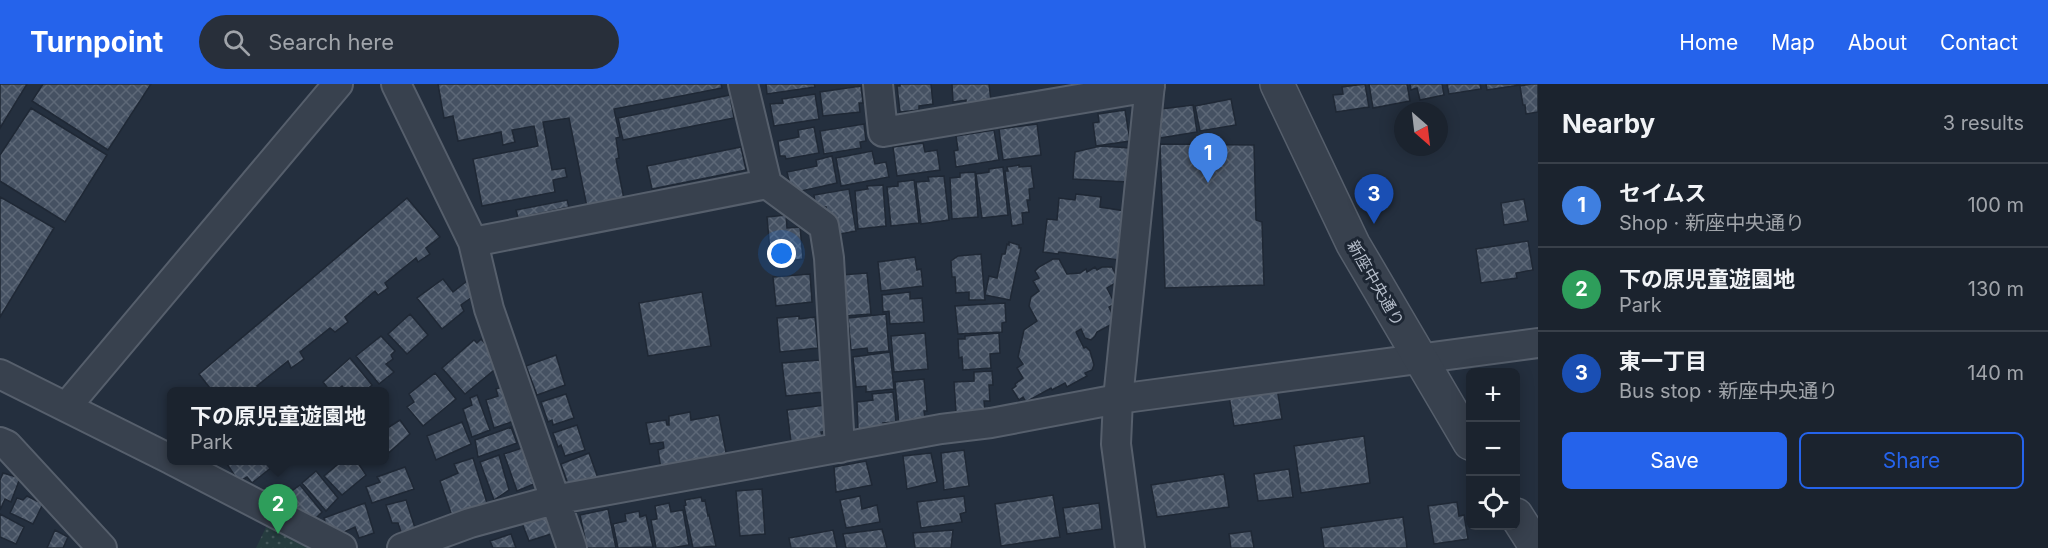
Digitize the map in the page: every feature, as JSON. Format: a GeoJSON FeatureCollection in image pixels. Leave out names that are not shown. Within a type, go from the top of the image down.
{"type":"FeatureCollection","features":[{"type":"Feature","properties":{"kind":"street"},"geometry":{"type":"LineString","coordinates":[[67,406],[338,84]]}},
{"type":"Feature","properties":{"kind":"street"},"geometry":{"type":"LineString","coordinates":[[396,84],[473,242],[489,309],[572,548]]}},
{"type":"Feature","properties":{"kind":"street"},"geometry":{"type":"LineString","coordinates":[[743,84],[767,184],[824,226],[829,258],[840,448]]}},
{"type":"Feature","properties":{"kind":"street"},"geometry":{"type":"LineString","coordinates":[[878,84],[882,132],[1150,86],[1118,399],[1116,444],[1130,548]]}},
{"type":"Feature","properties":{"kind":"street","name":"新座中央通り"},"geometry":{"type":"LineString","coordinates":[[1277,84],[1353,244],[1466,436]]}},
{"type":"Feature","properties":{"kind":"street"},"geometry":{"type":"LineString","coordinates":[[473,242],[767,184]]}},
{"type":"Feature","properties":{"kind":"street"},"geometry":{"type":"LineString","coordinates":[[402,548],[470,522],[554,500],[941,429],[991,423],[1118,399],[1538,343]]}},
{"type":"Feature","properties":{"kind":"street"},"geometry":{"type":"LineString","coordinates":[[0,374],[167,457]]}},
{"type":"Feature","properties":{"kind":"street"},"geometry":{"type":"LineString","coordinates":[[0,442],[7,446],[102,548]]}},
{"type":"Feature","properties":{"kind":"street"},"geometry":{"type":"LineString","coordinates":[[182,465],[342,548]]}},
{"type":"Feature","properties":{"kind":"street"},"geometry":{"type":"LineString","coordinates":[[1520,522],[1537,548]]}},
{"type":"Feature","properties":{"kind":"green space"},"geometry":{"type":"Polygon","coordinates":[[[269,521],[319,548],[256,548],[269,521]]]}},
{"type":"Feature","properties":{"kind":"building"},"geometry":{"type":"Polygon","coordinates":[[[0,84],[27,84],[0,128],[0,84]]]}},
{"type":"Feature","properties":{"kind":"building"},"geometry":{"type":"Polygon","coordinates":[[[43,84],[151,84],[108,150],[32,101],[43,84]]]}},
{"type":"Feature","properties":{"kind":"building"},"geometry":{"type":"Polygon","coordinates":[[[438,84],[721,84],[722,88],[614,109],[620,137],[616,138],[619,158],[616,159],[624,199],[587,207],[569,118],[543,122],[552,170],[565,168],[567,177],[553,180],[555,192],[482,206],[473,159],[538,146],[534,126],[512,130],[515,142],[503,145],[501,132],[458,141],[453,116],[444,118],[438,84]]]}},
{"type":"Feature","properties":{"kind":"building"},"geometry":{"type":"Polygon","coordinates":[[[766,84],[814,84],[815,87],[767,94],[766,84]]]}},
{"type":"Feature","properties":{"kind":"building"},"geometry":{"type":"Polygon","coordinates":[[[900,84],[931,84],[933,104],[919,106],[919,110],[900,112],[897,86],[900,84]]]}},
{"type":"Feature","properties":{"kind":"building"},"geometry":{"type":"Polygon","coordinates":[[[952,84],[989,84],[991,101],[953,102],[952,84]]]}},
{"type":"Feature","properties":{"kind":"building"},"geometry":{"type":"Polygon","coordinates":[[[1365,84],[1369,107],[1336,112],[1333,95],[1343,94],[1342,87],[1365,84]]]}},
{"type":"Feature","properties":{"kind":"building"},"geometry":{"type":"Polygon","coordinates":[[[1369,84],[1407,84],[1410,101],[1394,102],[1394,104],[1373,108],[1369,84]]]}},
{"type":"Feature","properties":{"kind":"building"},"geometry":{"type":"Polygon","coordinates":[[[1410,84],[1442,84],[1444,95],[1420,100],[1417,88],[1411,90],[1410,84]]]}},
{"type":"Feature","properties":{"kind":"building"},"geometry":{"type":"Polygon","coordinates":[[[1447,84],[1480,84],[1481,89],[1449,94],[1447,84]]]}},
{"type":"Feature","properties":{"kind":"building"},"geometry":{"type":"Polygon","coordinates":[[[1486,84],[1520,84],[1520,85],[1487,90],[1486,84]]]}},
{"type":"Feature","properties":{"kind":"building"},"geometry":{"type":"Polygon","coordinates":[[[1538,84],[1538,112],[1526,114],[1520,86],[1538,84]]]}},
{"type":"Feature","properties":{"kind":"building"},"geometry":{"type":"Polygon","coordinates":[[[861,86],[863,103],[859,103],[860,112],[823,116],[820,92],[861,86]]]}},
{"type":"Feature","properties":{"kind":"building"},"geometry":{"type":"Polygon","coordinates":[[[815,94],[819,119],[774,126],[770,104],[783,103],[782,99],[815,94]]]}},
{"type":"Feature","properties":{"kind":"building"},"geometry":{"type":"Polygon","coordinates":[[[730,95],[734,118],[623,140],[618,118],[730,95]]]}},
{"type":"Feature","properties":{"kind":"building"},"geometry":{"type":"Polygon","coordinates":[[[1231,99],[1236,125],[1200,131],[1195,106],[1231,99]]]}},
{"type":"Feature","properties":{"kind":"building"},"geometry":{"type":"Polygon","coordinates":[[[1193,105],[1197,132],[1160,138],[1161,109],[1193,105]]]}},
{"type":"Feature","properties":{"kind":"building"},"geometry":{"type":"Polygon","coordinates":[[[31,108],[107,155],[65,222],[0,181],[0,155],[31,108]]]}},
{"type":"Feature","properties":{"kind":"building"},"geometry":{"type":"Polygon","coordinates":[[[1125,110],[1130,141],[1096,146],[1093,123],[1099,122],[1098,114],[1125,110]]]}},
{"type":"Feature","properties":{"kind":"building"},"geometry":{"type":"Polygon","coordinates":[[[864,124],[866,141],[860,142],[861,148],[824,154],[820,131],[864,124]]]}},
{"type":"Feature","properties":{"kind":"building"},"geometry":{"type":"Polygon","coordinates":[[[1037,124],[1041,155],[1003,160],[999,129],[1037,124]]]}},
{"type":"Feature","properties":{"kind":"building"},"geometry":{"type":"Polygon","coordinates":[[[814,127],[819,153],[786,159],[785,156],[780,156],[778,141],[799,137],[798,130],[814,127]]]}},
{"type":"Feature","properties":{"kind":"building"},"geometry":{"type":"Polygon","coordinates":[[[994,130],[999,160],[956,167],[954,151],[958,150],[956,136],[994,130]]]}},
{"type":"Feature","properties":{"kind":"building"},"geometry":{"type":"Polygon","coordinates":[[[923,143],[925,152],[937,150],[940,170],[897,176],[893,147],[923,143]]]}},
{"type":"Feature","properties":{"kind":"building"},"geometry":{"type":"Polygon","coordinates":[[[1160,144],[1254,145],[1256,220],[1262,222],[1264,285],[1165,288],[1160,144]]]}},
{"type":"Feature","properties":{"kind":"building"},"geometry":{"type":"Polygon","coordinates":[[[1100,146],[1130,148],[1128,182],[1073,179],[1075,152],[1100,146]]]}},
{"type":"Feature","properties":{"kind":"building"},"geometry":{"type":"Polygon","coordinates":[[[741,147],[746,170],[652,189],[647,166],[741,147]]]}},
{"type":"Feature","properties":{"kind":"building"},"geometry":{"type":"Polygon","coordinates":[[[872,151],[875,164],[886,162],[889,177],[841,186],[836,158],[872,151]]]}},
{"type":"Feature","properties":{"kind":"building"},"geometry":{"type":"Polygon","coordinates":[[[832,156],[837,183],[797,192],[791,189],[787,172],[817,166],[816,160],[832,156]]]}},
{"type":"Feature","properties":{"kind":"building"},"geometry":{"type":"Polygon","coordinates":[[[1019,165],[1019,167],[1031,166],[1034,188],[1029,189],[1030,200],[1027,200],[1029,212],[1022,213],[1023,224],[1012,226],[1005,171],[1008,171],[1007,167],[1019,165]]]}},
{"type":"Feature","properties":{"kind":"building"},"geometry":{"type":"Polygon","coordinates":[[[1003,167],[1008,215],[982,218],[976,174],[1003,167]]]}},
{"type":"Feature","properties":{"kind":"building"},"geometry":{"type":"Polygon","coordinates":[[[975,172],[978,217],[952,219],[950,178],[960,177],[960,173],[975,172]]]}},
{"type":"Feature","properties":{"kind":"building"},"geometry":{"type":"Polygon","coordinates":[[[944,176],[949,220],[921,224],[916,182],[929,181],[928,177],[944,176]]]}},
{"type":"Feature","properties":{"kind":"building"},"geometry":{"type":"Polygon","coordinates":[[[914,180],[919,223],[891,226],[887,187],[898,186],[898,182],[914,180]]]}},
{"type":"Feature","properties":{"kind":"building"},"geometry":{"type":"Polygon","coordinates":[[[883,185],[886,226],[858,229],[855,191],[868,189],[867,186],[883,185]]]}},
{"type":"Feature","properties":{"kind":"building"},"geometry":{"type":"Polygon","coordinates":[[[849,189],[856,231],[835,235],[826,207],[816,209],[814,195],[849,189]]]}},
{"type":"Feature","properties":{"kind":"building"},"geometry":{"type":"Polygon","coordinates":[[[1076,194],[1101,197],[1100,207],[1125,211],[1119,260],[1043,252],[1047,219],[1057,220],[1059,198],[1075,200],[1076,194]]]}},
{"type":"Feature","properties":{"kind":"building"},"geometry":{"type":"Polygon","coordinates":[[[0,197],[54,228],[0,317],[0,197]]]}},
{"type":"Feature","properties":{"kind":"building"},"geometry":{"type":"Polygon","coordinates":[[[407,198],[440,237],[426,248],[430,254],[418,262],[416,258],[385,283],[388,288],[378,295],[375,291],[345,317],[348,322],[335,332],[330,328],[300,352],[304,359],[291,368],[288,361],[258,387],[209,387],[199,374],[407,198]]]}},
{"type":"Feature","properties":{"kind":"building"},"geometry":{"type":"Polygon","coordinates":[[[1524,199],[1528,221],[1504,225],[1501,203],[1524,199]]]}},
{"type":"Feature","properties":{"kind":"building"},"geometry":{"type":"Polygon","coordinates":[[[567,200],[569,207],[518,218],[516,210],[567,200]]]}},
{"type":"Feature","properties":{"kind":"building"},"geometry":{"type":"Polygon","coordinates":[[[786,215],[787,228],[800,227],[803,259],[771,263],[767,217],[786,215]]]}},
{"type":"Feature","properties":{"kind":"building"},"geometry":{"type":"Polygon","coordinates":[[[1528,241],[1533,270],[1516,273],[1517,278],[1481,283],[1476,249],[1528,241]]]}},
{"type":"Feature","properties":{"kind":"building"},"geometry":{"type":"Polygon","coordinates":[[[1009,242],[1021,248],[1010,300],[985,295],[989,276],[997,278],[1002,254],[1005,254],[1009,242]]]}},
{"type":"Feature","properties":{"kind":"building"},"geometry":{"type":"Polygon","coordinates":[[[981,254],[985,300],[969,300],[969,292],[956,293],[951,261],[958,256],[981,254]]]}},
{"type":"Feature","properties":{"kind":"building"},"geometry":{"type":"Polygon","coordinates":[[[915,257],[917,270],[921,269],[923,286],[881,291],[878,262],[915,257]]]}},
{"type":"Feature","properties":{"kind":"building"},"geometry":{"type":"Polygon","coordinates":[[[1053,259],[1059,259],[1067,274],[1080,273],[1086,269],[1087,272],[1095,267],[1097,270],[1102,267],[1112,267],[1119,281],[1107,288],[1115,304],[1109,307],[1116,322],[1097,332],[1091,340],[1085,338],[1081,329],[1076,332],[1084,348],[1090,351],[1094,365],[1092,370],[1085,373],[1087,376],[1067,387],[1065,383],[1052,390],[1051,388],[1026,402],[1023,397],[1019,400],[1012,389],[1023,378],[1017,368],[1023,364],[1018,357],[1024,330],[1037,321],[1029,306],[1031,297],[1039,291],[1033,281],[1039,278],[1035,271],[1053,259]]]}},
{"type":"Feature","properties":{"kind":"building"},"geometry":{"type":"Polygon","coordinates":[[[867,273],[871,314],[845,316],[841,275],[867,273]]]}},
{"type":"Feature","properties":{"kind":"building"},"geometry":{"type":"Polygon","coordinates":[[[810,274],[812,302],[776,306],[773,277],[810,274]]]}},
{"type":"Feature","properties":{"kind":"building"},"geometry":{"type":"Polygon","coordinates":[[[443,279],[453,292],[467,281],[475,295],[461,305],[464,311],[442,329],[417,298],[443,279]]]}},
{"type":"Feature","properties":{"kind":"building"},"geometry":{"type":"Polygon","coordinates":[[[702,292],[711,346],[648,356],[639,303],[702,292]]]}},
{"type":"Feature","properties":{"kind":"building"},"geometry":{"type":"Polygon","coordinates":[[[910,292],[910,299],[922,298],[924,322],[890,324],[889,311],[883,312],[882,295],[910,292]]]}},
{"type":"Feature","properties":{"kind":"building"},"geometry":{"type":"Polygon","coordinates":[[[1005,303],[1006,322],[1002,323],[1002,332],[958,334],[955,306],[1005,303]]]}},
{"type":"Feature","properties":{"kind":"building"},"geometry":{"type":"Polygon","coordinates":[[[410,314],[428,335],[407,354],[388,334],[410,314]]]}},
{"type":"Feature","properties":{"kind":"building"},"geometry":{"type":"Polygon","coordinates":[[[886,314],[889,351],[868,353],[867,348],[851,350],[848,318],[886,314]]]}},
{"type":"Feature","properties":{"kind":"building"},"geometry":{"type":"Polygon","coordinates":[[[799,316],[799,319],[815,317],[818,348],[780,352],[777,318],[799,316]]]}},
{"type":"Feature","properties":{"kind":"building"},"geometry":{"type":"Polygon","coordinates":[[[925,333],[928,369],[894,372],[891,336],[925,333]]]}},
{"type":"Feature","properties":{"kind":"building"},"geometry":{"type":"Polygon","coordinates":[[[999,333],[1000,353],[990,354],[991,368],[963,370],[962,357],[959,358],[958,339],[965,339],[965,336],[999,333]]]}},
{"type":"Feature","properties":{"kind":"building"},"geometry":{"type":"Polygon","coordinates":[[[381,336],[395,351],[391,355],[393,359],[386,364],[394,372],[379,384],[356,356],[381,336]]]}},
{"type":"Feature","properties":{"kind":"building"},"geometry":{"type":"Polygon","coordinates":[[[481,339],[498,357],[499,366],[465,394],[442,368],[474,340],[477,343],[481,339]]]}},
{"type":"Feature","properties":{"kind":"building"},"geometry":{"type":"Polygon","coordinates":[[[890,352],[894,389],[866,392],[866,386],[856,387],[853,357],[890,352]]]}},
{"type":"Feature","properties":{"kind":"building"},"geometry":{"type":"Polygon","coordinates":[[[556,355],[565,385],[537,395],[526,366],[556,355]]]}},
{"type":"Feature","properties":{"kind":"building"},"geometry":{"type":"Polygon","coordinates":[[[350,358],[372,385],[370,387],[327,387],[323,382],[350,358]]]}},
{"type":"Feature","properties":{"kind":"building"},"geometry":{"type":"Polygon","coordinates":[[[820,360],[823,392],[786,396],[782,363],[820,360]]]}},
{"type":"Feature","properties":{"kind":"building"},"geometry":{"type":"Polygon","coordinates":[[[992,371],[993,385],[989,385],[990,401],[984,401],[985,411],[956,413],[954,382],[974,381],[974,372],[992,371]]]}},
{"type":"Feature","properties":{"kind":"building"},"geometry":{"type":"Polygon","coordinates":[[[435,373],[456,399],[423,426],[407,407],[414,402],[409,394],[435,373]]]}},
{"type":"Feature","properties":{"kind":"building"},"geometry":{"type":"Polygon","coordinates":[[[924,379],[927,411],[924,411],[925,418],[899,425],[895,382],[924,379]]]}},
{"type":"Feature","properties":{"kind":"building"},"geometry":{"type":"Polygon","coordinates":[[[506,386],[517,420],[494,428],[486,400],[498,396],[496,389],[506,386]]]}},
{"type":"Feature","properties":{"kind":"building"},"geometry":{"type":"Polygon","coordinates":[[[1277,388],[1282,419],[1234,426],[1229,396],[1277,388]]]}},
{"type":"Feature","properties":{"kind":"building"},"geometry":{"type":"Polygon","coordinates":[[[893,392],[896,422],[883,423],[884,428],[858,430],[857,402],[873,400],[872,394],[893,392]]]}},
{"type":"Feature","properties":{"kind":"building"},"geometry":{"type":"Polygon","coordinates":[[[566,394],[574,418],[553,425],[552,420],[548,422],[541,402],[566,394]]]}},
{"type":"Feature","properties":{"kind":"building"},"geometry":{"type":"Polygon","coordinates":[[[477,395],[490,430],[472,437],[463,409],[472,405],[470,398],[477,395]]]}},
{"type":"Feature","properties":{"kind":"building"},"geometry":{"type":"Polygon","coordinates":[[[825,405],[828,431],[821,432],[823,438],[791,442],[787,410],[825,405]]]}},
{"type":"Feature","properties":{"kind":"building"},"geometry":{"type":"Polygon","coordinates":[[[690,412],[691,420],[719,415],[727,458],[661,469],[658,450],[664,448],[663,442],[650,444],[646,423],[666,420],[669,425],[669,416],[690,412]]]}},
{"type":"Feature","properties":{"kind":"building"},"geometry":{"type":"Polygon","coordinates":[[[400,420],[410,434],[389,452],[389,427],[400,420]]]}},
{"type":"Feature","properties":{"kind":"building"},"geometry":{"type":"Polygon","coordinates":[[[462,422],[471,444],[436,460],[427,436],[462,422]]]}},
{"type":"Feature","properties":{"kind":"building"},"geometry":{"type":"Polygon","coordinates":[[[577,425],[585,450],[565,456],[561,445],[558,447],[553,433],[577,425]]]}},
{"type":"Feature","properties":{"kind":"building"},"geometry":{"type":"Polygon","coordinates":[[[511,427],[517,443],[478,457],[475,440],[511,427]]]}},
{"type":"Feature","properties":{"kind":"building"},"geometry":{"type":"Polygon","coordinates":[[[1364,436],[1370,483],[1301,493],[1294,446],[1364,436]]]}},
{"type":"Feature","properties":{"kind":"building"},"geometry":{"type":"Polygon","coordinates":[[[522,448],[534,484],[517,491],[504,454],[522,448]]]}},
{"type":"Feature","properties":{"kind":"building"},"geometry":{"type":"Polygon","coordinates":[[[964,450],[969,486],[944,490],[941,453],[964,450]]]}},
{"type":"Feature","properties":{"kind":"building"},"geometry":{"type":"Polygon","coordinates":[[[589,453],[599,481],[569,487],[561,464],[589,453]]]}},
{"type":"Feature","properties":{"kind":"building"},"geometry":{"type":"Polygon","coordinates":[[[931,453],[937,482],[907,489],[903,456],[931,453]]]}},
{"type":"Feature","properties":{"kind":"building"},"geometry":{"type":"Polygon","coordinates":[[[499,455],[509,490],[494,500],[480,462],[499,455]]]}},
{"type":"Feature","properties":{"kind":"building"},"geometry":{"type":"Polygon","coordinates":[[[473,458],[487,503],[452,516],[440,481],[458,473],[454,464],[473,458]]]}},
{"type":"Feature","properties":{"kind":"building"},"geometry":{"type":"Polygon","coordinates":[[[866,461],[872,485],[836,492],[834,467],[866,461]]]}},
{"type":"Feature","properties":{"kind":"building"},"geometry":{"type":"Polygon","coordinates":[[[228,465],[274,465],[252,483],[247,477],[239,482],[228,465]]]}},
{"type":"Feature","properties":{"kind":"building"},"geometry":{"type":"Polygon","coordinates":[[[337,465],[359,465],[366,475],[342,495],[324,476],[337,465]]]}},
{"type":"Feature","properties":{"kind":"building"},"geometry":{"type":"Polygon","coordinates":[[[405,467],[414,489],[372,503],[366,487],[380,482],[377,477],[405,467]]]}},
{"type":"Feature","properties":{"kind":"building"},"geometry":{"type":"Polygon","coordinates":[[[1289,469],[1293,497],[1258,501],[1254,474],[1289,469]]]}},
{"type":"Feature","properties":{"kind":"building"},"geometry":{"type":"Polygon","coordinates":[[[316,471],[338,498],[326,511],[302,483],[316,471]]]}},
{"type":"Feature","properties":{"kind":"building"},"geometry":{"type":"Polygon","coordinates":[[[3,473],[20,478],[11,502],[5,499],[0,510],[0,480],[3,473]]]}},
{"type":"Feature","properties":{"kind":"building"},"geometry":{"type":"Polygon","coordinates":[[[1224,474],[1229,507],[1157,517],[1151,485],[1224,474]]]}},
{"type":"Feature","properties":{"kind":"building"},"geometry":{"type":"Polygon","coordinates":[[[300,485],[322,512],[316,518],[294,508],[285,496],[300,485]]]}},
{"type":"Feature","properties":{"kind":"building"},"geometry":{"type":"Polygon","coordinates":[[[762,489],[765,534],[740,536],[736,491],[762,489]]]}},
{"type":"Feature","properties":{"kind":"building"},"geometry":{"type":"Polygon","coordinates":[[[1053,495],[1060,537],[1001,546],[995,504],[1053,495]]]}},
{"type":"Feature","properties":{"kind":"building"},"geometry":{"type":"Polygon","coordinates":[[[27,496],[43,504],[33,524],[10,513],[17,498],[23,500],[27,496]]]}},
{"type":"Feature","properties":{"kind":"building"},"geometry":{"type":"Polygon","coordinates":[[[860,496],[862,509],[877,505],[880,522],[846,528],[840,500],[860,496]]]}},
{"type":"Feature","properties":{"kind":"building"},"geometry":{"type":"Polygon","coordinates":[[[964,496],[966,512],[960,514],[962,522],[921,528],[917,502],[964,496]]]}},
{"type":"Feature","properties":{"kind":"building"},"geometry":{"type":"Polygon","coordinates":[[[701,497],[702,501],[705,500],[716,546],[693,548],[684,506],[686,505],[685,500],[701,497]]]}},
{"type":"Feature","properties":{"kind":"building"},"geometry":{"type":"Polygon","coordinates":[[[406,500],[416,531],[402,535],[398,523],[392,523],[386,505],[406,500]]]}},
{"type":"Feature","properties":{"kind":"building"},"geometry":{"type":"Polygon","coordinates":[[[1457,502],[1459,516],[1464,515],[1468,539],[1434,544],[1428,506],[1457,502]]]}},
{"type":"Feature","properties":{"kind":"building"},"geometry":{"type":"Polygon","coordinates":[[[365,503],[374,533],[359,538],[355,527],[342,533],[326,525],[324,518],[365,503]]]}},
{"type":"Feature","properties":{"kind":"building"},"geometry":{"type":"Polygon","coordinates":[[[669,503],[671,512],[683,510],[689,545],[656,548],[651,520],[657,519],[655,506],[669,503]]]}},
{"type":"Feature","properties":{"kind":"building"},"geometry":{"type":"Polygon","coordinates":[[[1099,503],[1102,529],[1067,534],[1063,508],[1099,503]]]}},
{"type":"Feature","properties":{"kind":"building"},"geometry":{"type":"Polygon","coordinates":[[[608,509],[616,548],[587,548],[580,515],[608,509]]]}},
{"type":"Feature","properties":{"kind":"building"},"geometry":{"type":"Polygon","coordinates":[[[639,511],[640,517],[646,515],[653,547],[618,548],[613,524],[626,521],[625,514],[639,511]]]}},
{"type":"Feature","properties":{"kind":"building"},"geometry":{"type":"Polygon","coordinates":[[[0,514],[24,527],[16,544],[0,537],[0,514]]]}},
{"type":"Feature","properties":{"kind":"building"},"geometry":{"type":"Polygon","coordinates":[[[547,514],[554,533],[529,541],[520,518],[547,514]]]}},
{"type":"Feature","properties":{"kind":"building"},"geometry":{"type":"Polygon","coordinates":[[[1403,517],[1407,548],[1324,548],[1321,528],[1403,517]]]}},
{"type":"Feature","properties":{"kind":"building"},"geometry":{"type":"Polygon","coordinates":[[[882,529],[887,548],[846,548],[843,534],[882,529]]]}},
{"type":"Feature","properties":{"kind":"building"},"geometry":{"type":"Polygon","coordinates":[[[55,530],[68,537],[63,548],[47,548],[55,530]]]}},
{"type":"Feature","properties":{"kind":"building"},"geometry":{"type":"Polygon","coordinates":[[[833,530],[837,548],[791,548],[789,538],[833,530]]]}},
{"type":"Feature","properties":{"kind":"building"},"geometry":{"type":"Polygon","coordinates":[[[953,530],[951,548],[915,548],[913,533],[953,530]]]}},
{"type":"Feature","properties":{"kind":"building"},"geometry":{"type":"Polygon","coordinates":[[[1251,531],[1254,548],[1231,548],[1229,534],[1251,531]]]}},
{"type":"Feature","properties":{"kind":"building"},"geometry":{"type":"Polygon","coordinates":[[[511,534],[516,548],[493,548],[490,541],[511,534]]]}},
{"type":"Feature","properties":{"kind":"place","name":"セイムス"},"geometry":{"type":"Point","coordinates":[1208,183]}},
{"type":"Feature","properties":{"kind":"place","name":"東一丁目"},"geometry":{"type":"Point","coordinates":[1374,224]}},
{"type":"Feature","properties":{"kind":"place","name":"下の原児童遊園地"},"geometry":{"type":"Point","coordinates":[278,534]}}]}
